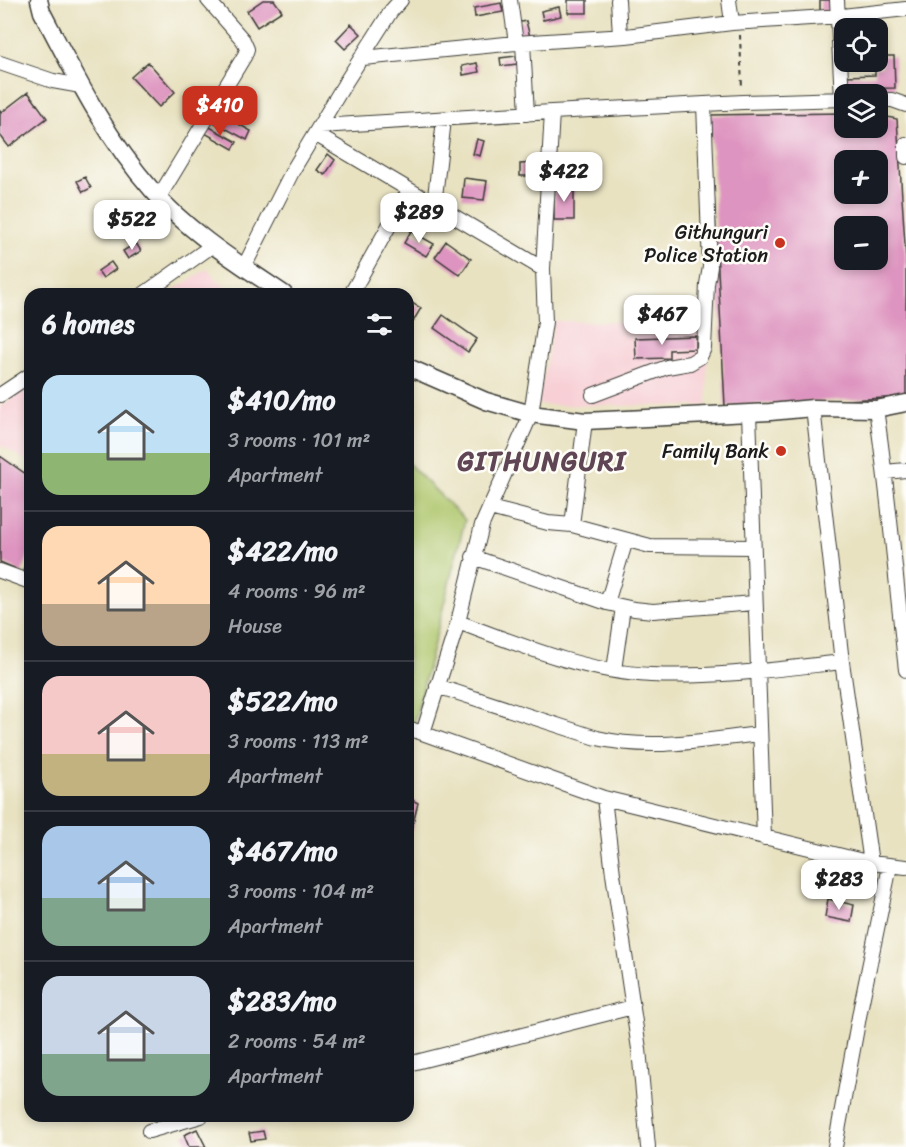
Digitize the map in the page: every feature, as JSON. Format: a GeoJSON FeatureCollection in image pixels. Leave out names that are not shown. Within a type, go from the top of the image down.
{"type":"FeatureCollection","features":[{"type":"Feature","properties":{"kind":"main road"},"geometry":{"type":"LineString","coordinates":[[39,0],[42,12],[81,87],[126,156],[159,197],[185,223],[213,245],[275,288]]}},
{"type":"Feature","properties":{"kind":"main road"},"geometry":{"type":"LineString","coordinates":[[414,370],[486,401],[531,414],[585,420],[813,408],[876,409],[906,403]]}},
{"type":"Feature","properties":{"kind":"street"},"geometry":{"type":"LineString","coordinates":[[159,197],[246,49],[243,40],[208,0]]}},
{"type":"Feature","properties":{"kind":"street"},"geometry":{"type":"LineString","coordinates":[[244,267],[293,170],[391,11],[401,0]]}},
{"type":"Feature","properties":{"kind":"street"},"geometry":{"type":"LineString","coordinates":[[510,0],[520,43],[527,114]]}},
{"type":"Feature","properties":{"kind":"street"},"geometry":{"type":"LineString","coordinates":[[618,0],[620,36]]}},
{"type":"Feature","properties":{"kind":"street"},"geometry":{"type":"LineString","coordinates":[[729,0],[736,23]]}},
{"type":"Feature","properties":{"kind":"street"},"geometry":{"type":"LineString","coordinates":[[837,0],[842,84]]}},
{"type":"Feature","properties":{"kind":"street"},"geometry":{"type":"LineString","coordinates":[[363,58],[906,9]]}},
{"type":"Feature","properties":{"kind":"street"},"geometry":{"type":"LineString","coordinates":[[0,63],[53,81],[81,87]]}},
{"type":"Feature","properties":{"kind":"street"},"geometry":{"type":"LineString","coordinates":[[317,130],[552,112],[834,99]]}},
{"type":"Feature","properties":{"kind":"street"},"geometry":{"type":"LineString","coordinates":[[888,100],[906,105]]}},
{"type":"Feature","properties":{"kind":"street"},"geometry":{"type":"LineString","coordinates":[[593,395],[668,367],[690,363],[700,357],[704,348],[710,267],[704,104]]}},
{"type":"Feature","properties":{"kind":"street"},"geometry":{"type":"LineString","coordinates":[[423,734],[458,622],[482,525],[531,414],[545,322],[543,269],[553,128],[552,112]]}},
{"type":"Feature","properties":{"kind":"street"},"geometry":{"type":"LineString","coordinates":[[434,205],[444,120]]}},
{"type":"Feature","properties":{"kind":"street"},"geometry":{"type":"LineString","coordinates":[[317,130],[409,190],[543,269]]}},
{"type":"Feature","properties":{"kind":"street"},"geometry":{"type":"LineString","coordinates":[[354,288],[409,190]]}},
{"type":"Feature","properties":{"kind":"street"},"geometry":{"type":"LineString","coordinates":[[152,288],[213,245]]}},
{"type":"Feature","properties":{"kind":"street"},"geometry":{"type":"LineString","coordinates":[[0,395],[24,379]]}},
{"type":"Feature","properties":{"kind":"street"},"geometry":{"type":"LineString","coordinates":[[813,408],[842,662],[871,863]]}},
{"type":"Feature","properties":{"kind":"street"},"geometry":{"type":"LineString","coordinates":[[876,409],[900,572],[906,670]]}},
{"type":"Feature","properties":{"kind":"street"},"geometry":{"type":"LineString","coordinates":[[749,413],[764,838]]}},
{"type":"Feature","properties":{"kind":"street"},"geometry":{"type":"LineString","coordinates":[[572,525],[585,420]]}},
{"type":"Feature","properties":{"kind":"street"},"geometry":{"type":"LineString","coordinates":[[885,472],[906,470]]}},
{"type":"Feature","properties":{"kind":"street"},"geometry":{"type":"LineString","coordinates":[[490,508],[548,523],[572,525],[650,546],[753,547]]}},
{"type":"Feature","properties":{"kind":"street"},"geometry":{"type":"LineString","coordinates":[[891,520],[906,519]]}},
{"type":"Feature","properties":{"kind":"street"},"geometry":{"type":"LineString","coordinates":[[607,603],[626,540]]}},
{"type":"Feature","properties":{"kind":"street"},"geometry":{"type":"LineString","coordinates":[[473,557],[623,607],[653,611],[754,603]]}},
{"type":"Feature","properties":{"kind":"street"},"geometry":{"type":"LineString","coordinates":[[0,570],[24,580]]}},
{"type":"Feature","properties":{"kind":"street"},"geometry":{"type":"LineString","coordinates":[[614,670],[623,607]]}},
{"type":"Feature","properties":{"kind":"street"},"geometry":{"type":"LineString","coordinates":[[458,622],[562,659],[649,675],[757,671],[842,662]]}},
{"type":"Feature","properties":{"kind":"street"},"geometry":{"type":"LineString","coordinates":[[437,686],[597,738],[623,744],[649,745],[759,735]]}},
{"type":"Feature","properties":{"kind":"street"},"geometry":{"type":"LineString","coordinates":[[414,730],[604,798],[871,863],[906,867]]}},
{"type":"Feature","properties":{"kind":"street"},"geometry":{"type":"LineString","coordinates":[[604,798],[639,1050],[648,1147]]}},
{"type":"Feature","properties":{"kind":"street"},"geometry":{"type":"LineString","coordinates":[[835,1147],[890,866]]}},
{"type":"Feature","properties":{"kind":"street"},"geometry":{"type":"LineString","coordinates":[[414,1062],[633,1007]]}},
{"type":"Feature","properties":{"kind":"street"},"geometry":{"type":"LineString","coordinates":[[149,1131],[180,1122]]}},
{"type":"Feature","properties":{"kind":"path"},"geometry":{"type":"LineString","coordinates":[[736,23],[743,102]]}},
{"type":"Feature","properties":{"kind":"shaded area"},"geometry":{"type":"Polygon","coordinates":[[[207,269],[226,288],[177,288],[207,269]]]}},
{"type":"Feature","properties":{"kind":"shaded area"},"geometry":{"type":"Polygon","coordinates":[[[554,321],[707,323],[707,406],[538,405],[554,321]]]}},
{"type":"Feature","properties":{"kind":"shaded area"},"geometry":{"type":"Polygon","coordinates":[[[24,389],[24,459],[0,445],[0,406],[24,389]]]}},
{"type":"Feature","properties":{"kind":"green space"},"geometry":{"type":"Polygon","coordinates":[[[414,469],[465,520],[414,723],[414,469]]]}},
{"type":"Feature","properties":{"kind":"building"},"geometry":{"type":"Polygon","coordinates":[[[263,0],[274,0],[282,11],[257,27],[247,11],[263,0]]]}},
{"type":"Feature","properties":{"kind":"building"},"geometry":{"type":"Polygon","coordinates":[[[568,0],[587,0],[587,13],[568,13],[568,0]]]}},
{"type":"Feature","properties":{"kind":"building"},"geometry":{"type":"Polygon","coordinates":[[[820,0],[831,0],[831,12],[820,12],[820,0]]]}},
{"type":"Feature","properties":{"kind":"building"},"geometry":{"type":"Polygon","coordinates":[[[501,3],[503,12],[475,17],[474,8],[501,3]]]}},
{"type":"Feature","properties":{"kind":"building"},"geometry":{"type":"Polygon","coordinates":[[[559,7],[561,16],[543,20],[541,11],[559,7]]]}},
{"type":"Feature","properties":{"kind":"building"},"geometry":{"type":"Polygon","coordinates":[[[526,21],[530,37],[519,39],[516,23],[526,21]]]}},
{"type":"Feature","properties":{"kind":"building"},"geometry":{"type":"Polygon","coordinates":[[[351,24],[361,34],[345,49],[336,40],[351,24]]]}},
{"type":"Feature","properties":{"kind":"building"},"geometry":{"type":"Polygon","coordinates":[[[516,56],[517,64],[501,66],[500,58],[516,56]]]}},
{"type":"Feature","properties":{"kind":"building"},"geometry":{"type":"Polygon","coordinates":[[[888,56],[894,56],[895,88],[888,88],[888,84],[845,84],[845,76],[875,75],[875,72],[888,72],[888,56]]]}},
{"type":"Feature","properties":{"kind":"building"},"geometry":{"type":"Polygon","coordinates":[[[148,62],[175,92],[159,107],[131,77],[148,62]]]}},
{"type":"Feature","properties":{"kind":"building"},"geometry":{"type":"Polygon","coordinates":[[[477,63],[479,72],[463,75],[462,66],[477,63]]]}},
{"type":"Feature","properties":{"kind":"building"},"geometry":{"type":"Polygon","coordinates":[[[28,92],[47,118],[9,147],[0,135],[0,110],[2,112],[28,92]]]}},
{"type":"Feature","properties":{"kind":"building"},"geometry":{"type":"Polygon","coordinates":[[[215,111],[251,131],[247,140],[210,120],[215,111]]]}},
{"type":"Feature","properties":{"kind":"building","name":"Githunguri Police Station"},"geometry":{"type":"Polygon","coordinates":[[[834,113],[834,138],[888,138],[888,117],[897,119],[906,260],[906,397],[725,406],[710,115],[834,113]]]}},
{"type":"Feature","properties":{"kind":"building"},"geometry":{"type":"Polygon","coordinates":[[[206,125],[237,142],[233,149],[203,132],[206,125]]]}},
{"type":"Feature","properties":{"kind":"building"},"geometry":{"type":"Polygon","coordinates":[[[477,139],[484,141],[480,156],[473,154],[477,139]]]}},
{"type":"Feature","properties":{"kind":"building"},"geometry":{"type":"Polygon","coordinates":[[[328,154],[335,160],[325,175],[317,170],[328,154]]]}},
{"type":"Feature","properties":{"kind":"building"},"geometry":{"type":"Polygon","coordinates":[[[538,163],[538,170],[532,170],[532,176],[520,176],[520,164],[538,163]]]}},
{"type":"Feature","properties":{"kind":"building"},"geometry":{"type":"Polygon","coordinates":[[[85,177],[91,188],[83,192],[77,181],[85,177]]]}},
{"type":"Feature","properties":{"kind":"building"},"geometry":{"type":"Polygon","coordinates":[[[464,178],[487,181],[484,200],[462,198],[464,178]]]}},
{"type":"Feature","properties":{"kind":"building"},"geometry":{"type":"Polygon","coordinates":[[[554,186],[574,187],[574,220],[554,220],[554,186]]]}},
{"type":"Feature","properties":{"kind":"building"},"geometry":{"type":"Polygon","coordinates":[[[411,231],[434,244],[426,256],[404,243],[411,231]]]}},
{"type":"Feature","properties":{"kind":"building"},"geometry":{"type":"Polygon","coordinates":[[[446,241],[471,259],[460,275],[435,257],[446,241]]]}},
{"type":"Feature","properties":{"kind":"building"},"geometry":{"type":"Polygon","coordinates":[[[136,243],[141,251],[128,259],[123,251],[136,243]]]}},
{"type":"Feature","properties":{"kind":"building"},"geometry":{"type":"Polygon","coordinates":[[[111,262],[116,269],[103,278],[98,271],[111,262]]]}},
{"type":"Feature","properties":{"kind":"building"},"geometry":{"type":"Polygon","coordinates":[[[414,304],[421,308],[414,320],[414,304]]]}},
{"type":"Feature","properties":{"kind":"building"},"geometry":{"type":"Polygon","coordinates":[[[443,315],[477,339],[468,352],[434,328],[443,315]]]}},
{"type":"Feature","properties":{"kind":"building"},"geometry":{"type":"Polygon","coordinates":[[[696,336],[696,349],[669,350],[669,358],[636,359],[635,338],[696,336]]]}},
{"type":"Feature","properties":{"kind":"building"},"geometry":{"type":"Polygon","coordinates":[[[0,456],[24,473],[24,567],[21,575],[14,568],[0,562],[0,456]]]}},
{"type":"Feature","properties":{"kind":"building"},"geometry":{"type":"Polygon","coordinates":[[[414,801],[418,803],[414,819],[414,801]]]}},
{"type":"Feature","properties":{"kind":"building"},"geometry":{"type":"Polygon","coordinates":[[[828,899],[854,905],[851,922],[825,917],[828,899]]]}},
{"type":"Feature","properties":{"kind":"building"},"geometry":{"type":"Polygon","coordinates":[[[197,1129],[206,1147],[189,1147],[184,1135],[197,1129]]]}},
{"type":"Feature","properties":{"kind":"building"},"geometry":{"type":"Polygon","coordinates":[[[263,1131],[265,1139],[251,1141],[249,1133],[263,1131]]]}},
{"type":"Feature","properties":{"kind":"place","name":"Githunguri Police Station"},"geometry":{"type":"Point","coordinates":[780,243]}},
{"type":"Feature","properties":{"kind":"place","name":"Family Bank"},"geometry":{"type":"Point","coordinates":[781,451]}},
{"type":"Feature","properties":{"kind":"district","name":"GITHUNGURI"},"geometry":{"type":"Point","coordinates":[542,461]}}]}
